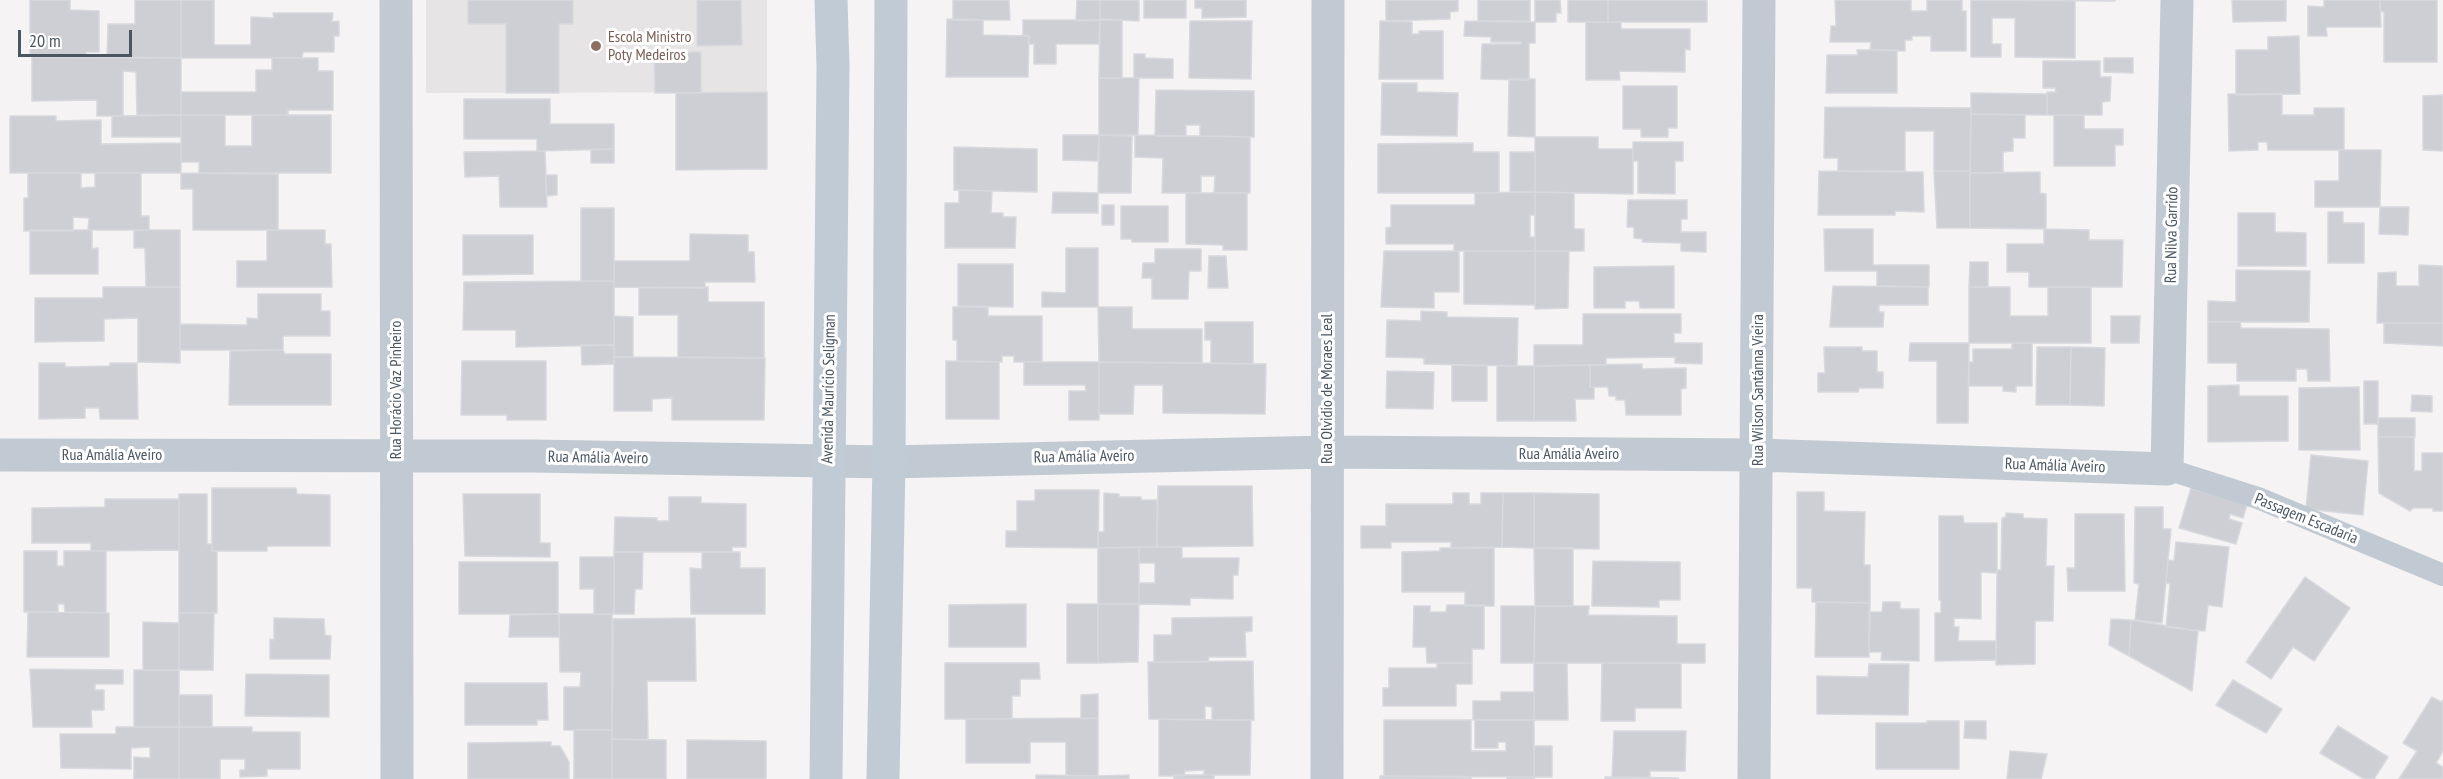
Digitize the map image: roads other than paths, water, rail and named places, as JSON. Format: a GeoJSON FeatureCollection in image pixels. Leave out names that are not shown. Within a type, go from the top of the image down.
{"type":"FeatureCollection","features":[{"type":"Feature","properties":{"kind":"main road","name":"Avenida Maurício Seligman"},"geometry":{"type":"LineString","coordinates":[[826,779],[833,67],[831,0]]}},
{"type":"Feature","properties":{"kind":"main road"},"geometry":{"type":"LineString","coordinates":[[884,779],[889,462],[891,0]]}},
{"type":"Feature","properties":{"kind":"street","name":"Rua Horácio Vaz Pinheiro"},"geometry":{"type":"LineString","coordinates":[[396,0],[397,779]]}},
{"type":"Feature","properties":{"kind":"street","name":"Rua Olvidio de Moraes Leal"},"geometry":{"type":"LineString","coordinates":[[1327,779],[1328,0]]}},
{"type":"Feature","properties":{"kind":"street","name":"Rua Wilson Santánna Vieira"},"geometry":{"type":"LineString","coordinates":[[1754,779],[1758,455],[1759,0]]}},
{"type":"Feature","properties":{"kind":"street","name":"Rua Nilva Garrido"},"geometry":{"type":"LineString","coordinates":[[2167,469],[2176,0]]}},
{"type":"Feature","properties":{"kind":"street","name":"Rua Amália Aveiro"},"geometry":{"type":"LineString","coordinates":[[0,455],[396,456],[889,462],[1327,452],[1758,455],[2167,469]]}},
{"type":"Feature","properties":{"kind":"lane","name":"Passagem Escadaria"},"geometry":{"type":"LineString","coordinates":[[2167,469],[2258,498],[2443,575]]}},
{"type":"Feature","properties":{"kind":"place","name":"Escola Ministro Poty Medeiros"},"geometry":{"type":"Point","coordinates":[596,46]}}]}
